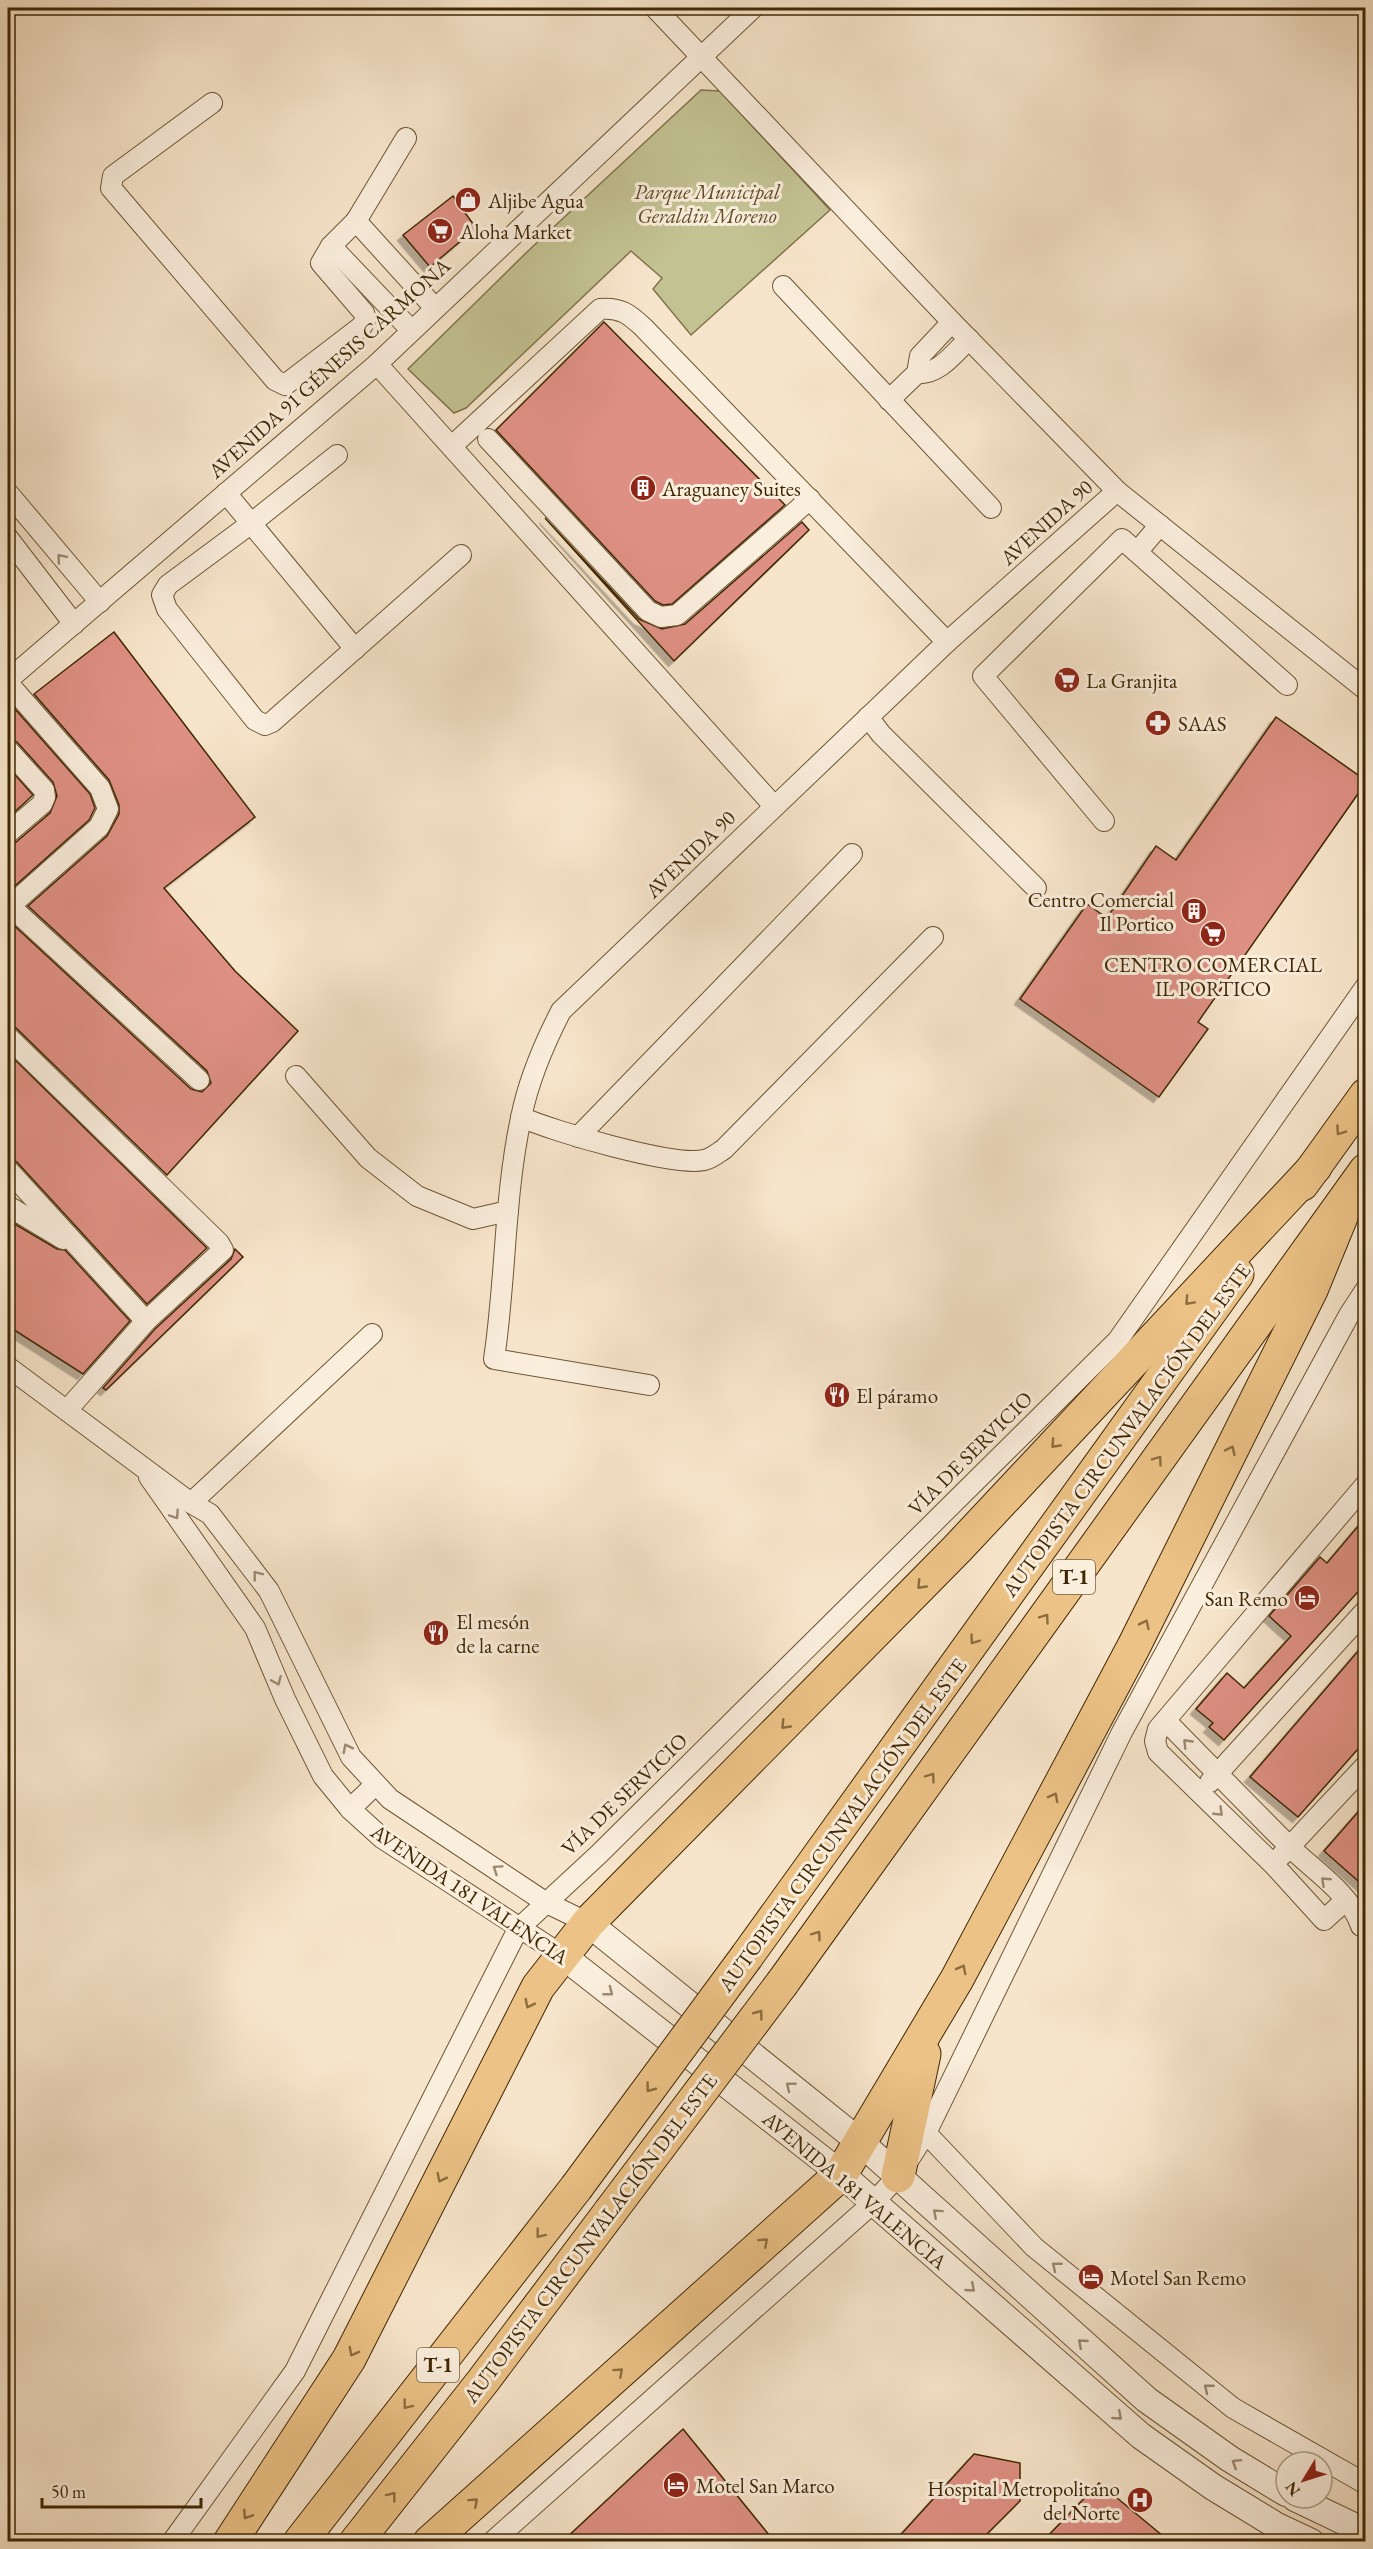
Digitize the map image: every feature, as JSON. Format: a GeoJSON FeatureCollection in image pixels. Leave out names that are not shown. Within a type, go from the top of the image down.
{"type":"FeatureCollection","features":[{"type":"Feature","properties":{"kind":"highway","name":"AUTOPISTA CIRCUNVALACIÓN DEL ESTE"},"geometry":{"type":"LineString","coordinates":[[300,2541],[576,2188],[747,1956],[1365,1095]]}},
{"type":"Feature","properties":{"kind":"highway"},"geometry":{"type":"LineString","coordinates":[[230,2541],[349,2359],[538,1987],[588,1923],[957,1548],[1315,1167]]}},
{"type":"Feature","properties":{"kind":"highway","name":"AUTOPISTA CIRCUNVALACIÓN DEL ESTE"},"geometry":{"type":"LineString","coordinates":[[356,2541],[483,2381],[783,1982],[1359,1180]]}},
{"type":"Feature","properties":{"kind":"highway"},"geometry":{"type":"LineString","coordinates":[[430,2541],[841,2174],[933,2020],[1134,1646],[1311,1290],[1359,1180]]}},
{"type":"Feature","properties":{"kind":"highway"},"geometry":{"type":"LineString","coordinates":[[898,2176],[916,2085],[933,2020]]}},
{"type":"Feature","properties":{"kind":"street"},"geometry":{"type":"LineString","coordinates":[[655,8],[702,55],[952,322],[1117,491],[1365,690]]}},
{"type":"Feature","properties":{"kind":"street","name":"AVENIDA 91 GÉNESIS CARMONA"},"geometry":{"type":"LineString","coordinates":[[8,682],[377,364],[753,8]]}},
{"type":"Feature","properties":{"kind":"street"},"geometry":{"type":"LineString","coordinates":[[213,104],[113,176],[111,188],[275,380],[285,386],[353,333],[366,319],[364,313],[321,263],[331,246],[356,221],[406,138]]}},
{"type":"Feature","properties":{"kind":"street"},"geometry":{"type":"LineString","coordinates":[[356,221],[435,308]]}},
{"type":"Feature","properties":{"kind":"street"},"geometry":{"type":"LineString","coordinates":[[331,246],[411,330]]}},
{"type":"Feature","properties":{"kind":"street"},"geometry":{"type":"LineString","coordinates":[[783,286],[991,508]]}},
{"type":"Feature","properties":{"kind":"street"},"geometry":{"type":"LineString","coordinates":[[452,446],[600,309],[613,308],[625,311],[644,327],[947,642]]}},
{"type":"Feature","properties":{"kind":"street"},"geometry":{"type":"LineString","coordinates":[[889,400],[917,374],[920,356],[952,322]]}},
{"type":"Feature","properties":{"kind":"street"},"geometry":{"type":"LineString","coordinates":[[917,374],[928,374],[936,370],[969,339]]}},
{"type":"Feature","properties":{"kind":"street"},"geometry":{"type":"LineString","coordinates":[[377,364],[774,806]]}},
{"type":"Feature","properties":{"kind":"street"},"geometry":{"type":"LineString","coordinates":[[488,439],[648,611],[661,617],[677,615],[810,499]]}},
{"type":"Feature","properties":{"kind":"street"},"geometry":{"type":"LineString","coordinates":[[337,455],[249,525],[168,585],[162,595],[167,609],[255,720],[264,725],[272,722],[461,555]]}},
{"type":"Feature","properties":{"kind":"street","name":"AVENIDA 90"},"geometry":{"type":"LineString","coordinates":[[649,1384],[494,1359],[502,1305],[508,1211],[521,1117],[546,1041],[561,1011],[947,642],[1117,491]]}},
{"type":"Feature","properties":{"kind":"street"},"geometry":{"type":"LineString","coordinates":[[8,493],[100,602]]}},
{"type":"Feature","properties":{"kind":"street"},"geometry":{"type":"LineString","coordinates":[[226,494],[249,525],[355,649]]}},
{"type":"Feature","properties":{"kind":"street"},"geometry":{"type":"LineString","coordinates":[[1137,552],[1160,525]]}},
{"type":"Feature","properties":{"kind":"street"},"geometry":{"type":"LineString","coordinates":[[8,538],[74,624]]}},
{"type":"Feature","properties":{"kind":"street"},"geometry":{"type":"LineString","coordinates":[[1104,821],[983,676],[1122,539],[1287,685]]}},
{"type":"Feature","properties":{"kind":"street"},"geometry":{"type":"LineString","coordinates":[[8,682],[100,788],[108,809],[99,827],[10,906],[199,1080]]}},
{"type":"Feature","properties":{"kind":"street"},"geometry":{"type":"LineString","coordinates":[[868,717],[881,734],[1036,888]]}},
{"type":"Feature","properties":{"kind":"street"},"geometry":{"type":"LineString","coordinates":[[8,750],[44,790],[45,797],[42,804],[8,833]]}},
{"type":"Feature","properties":{"kind":"street"},"geometry":{"type":"LineString","coordinates":[[578,1137],[852,854]]}},
{"type":"Feature","properties":{"kind":"street"},"geometry":{"type":"LineString","coordinates":[[521,1117],[578,1137],[684,1162],[705,1160],[724,1149],[933,937]]}},
{"type":"Feature","properties":{"kind":"street","name":"VÍA DE SERVICIO"},"geometry":{"type":"LineString","coordinates":[[172,2541],[295,2370],[518,1929],[597,1855],[1119,1340],[1365,987]]}},
{"type":"Feature","properties":{"kind":"street"},"geometry":{"type":"LineString","coordinates":[[8,1037],[219,1243],[223,1250],[146,1321],[68,1409]]}},
{"type":"Feature","properties":{"kind":"street"},"geometry":{"type":"LineString","coordinates":[[296,1076],[368,1158],[417,1196],[473,1219],[508,1211]]}},
{"type":"Feature","properties":{"kind":"street"},"geometry":{"type":"LineString","coordinates":[[8,1170],[146,1321]]}},
{"type":"Feature","properties":{"kind":"street"},"geometry":{"type":"LineString","coordinates":[[8,1206],[86,1253]]}},
{"type":"Feature","properties":{"kind":"street"},"geometry":{"type":"LineString","coordinates":[[492,2541],[873,2204],[898,2176],[926,2133],[1122,1732],[1343,1325],[1365,1289]]}},
{"type":"Feature","properties":{"kind":"street"},"geometry":{"type":"LineString","coordinates":[[191,1503],[372,1334]]}},
{"type":"Feature","properties":{"kind":"street"},"geometry":{"type":"LineString","coordinates":[[8,1366],[142,1467]]}},
{"type":"Feature","properties":{"kind":"street","name":"AVENIDA 181 VALENCIA"},"geometry":{"type":"LineString","coordinates":[[142,1467],[210,1514],[269,1591],[351,1756],[390,1799],[545,1902],[588,1923],[860,2142],[1147,2400],[1230,2459],[1274,2486]]}},
{"type":"Feature","properties":{"kind":"street","name":"AVENIDA 181 VALENCIA"},"geometry":{"type":"LineString","coordinates":[[142,1467],[255,1628],[285,1699],[323,1776],[350,1809],[382,1838],[518,1929],[563,1956],[841,2174],[1141,2436],[1213,2487],[1277,2526],[1311,2541]]}},
{"type":"Feature","properties":{"kind":"street"},"geometry":{"type":"LineString","coordinates":[[1346,1900],[1324,1920],[1272,1864],[1158,1752],[1155,1741],[1158,1729],[1365,1484]]}},
{"type":"Feature","properties":{"kind":"street"},"geometry":{"type":"LineString","coordinates":[[1199,1792],[1218,1774],[1365,1610]]}},
{"type":"Feature","properties":{"kind":"street"},"geometry":{"type":"LineString","coordinates":[[1166,1721],[1290,1847],[1346,1900],[1363,1923]]}},
{"type":"Feature","properties":{"kind":"street"},"geometry":{"type":"LineString","coordinates":[[1272,1864],[1365,1765]]}},
{"type":"Feature","properties":{"kind":"street"},"geometry":{"type":"LineString","coordinates":[[350,1809],[375,1785]]}},
{"type":"Feature","properties":{"kind":"street"},"geometry":{"type":"LineString","coordinates":[[926,2133],[1034,2247],[1233,2408],[1365,2484]]}},
{"type":"Feature","properties":{"kind":"street"},"geometry":{"type":"LineString","coordinates":[[1320,2510],[1365,2532]]}},
{"type":"Feature","properties":{"kind":"green space","name":"Parque Municipal Geraldin Moreno"},"geometry":{"type":"Polygon","coordinates":[[[701,90],[720,91],[830,210],[691,335],[653,289],[662,278],[631,251],[466,408],[454,413],[408,369],[529,250],[701,90]]]}},
{"type":"Feature","properties":{"kind":"building","name":"Aloha Market"},"geometry":{"type":"Polygon","coordinates":[[[453,196],[476,228],[430,267],[403,235],[453,196]]]}},
{"type":"Feature","properties":{"kind":"building","name":"Araguaney Suites"},"geometry":{"type":"Polygon","coordinates":[[[604,322],[785,505],[672,604],[663,605],[655,601],[496,430],[604,322]]]}},
{"type":"Feature","properties":{"kind":"building"},"geometry":{"type":"Polygon","coordinates":[[[545,518],[639,619],[662,629],[685,624],[802,522],[809,530],[674,661],[545,518]]]}},
{"type":"Feature","properties":{"kind":"building"},"geometry":{"type":"Polygon","coordinates":[[[114,632],[255,817],[164,888],[235,971],[298,1031],[167,1175],[16,1028],[8,1025],[8,920],[191,1089],[202,1092],[211,1083],[207,1071],[28,906],[107,836],[119,814],[119,805],[109,780],[34,694],[114,632]]]}},
{"type":"Feature","properties":{"kind":"building"},"geometry":{"type":"Polygon","coordinates":[[[15,709],[90,794],[95,808],[89,820],[8,892],[8,845],[16,842],[50,813],[57,796],[53,782],[17,742],[8,738],[8,714],[15,709]]]}},
{"type":"Feature","properties":{"kind":"building","name":"Centro Comercial Il Portico"},"geometry":{"type":"Polygon","coordinates":[[[1276,717],[1365,780],[1365,790],[1360,791],[1198,1022],[1208,1029],[1159,1097],[1020,999],[1087,904],[1107,918],[1156,846],[1176,860],[1276,717]]]}},
{"type":"Feature","properties":{"kind":"building"},"geometry":{"type":"Polygon","coordinates":[[[8,767],[33,795],[8,818],[8,767]]]}},
{"type":"Feature","properties":{"kind":"building"},"geometry":{"type":"Polygon","coordinates":[[[8,1053],[207,1248],[147,1304],[17,1162],[8,1158],[8,1053]]]}},
{"type":"Feature","properties":{"kind":"building"},"geometry":{"type":"Polygon","coordinates":[[[8,1220],[57,1249],[65,1250],[130,1321],[83,1374],[8,1326],[8,1220]]]}},
{"type":"Feature","properties":{"kind":"building"},"geometry":{"type":"Polygon","coordinates":[[[235,1249],[243,1257],[106,1390],[103,1388],[155,1329],[231,1259],[235,1249]]]}},
{"type":"Feature","properties":{"kind":"building"},"geometry":{"type":"Polygon","coordinates":[[[1365,1518],[1365,1584],[1224,1740],[1209,1727],[1213,1723],[1196,1709],[1227,1673],[1244,1688],[1291,1636],[1269,1616],[1320,1557],[1327,1563],[1365,1518]]]}},
{"type":"Feature","properties":{"kind":"building"},"geometry":{"type":"Polygon","coordinates":[[[1365,1643],[1365,1741],[1298,1817],[1250,1777],[1365,1643]]]}},
{"type":"Feature","properties":{"kind":"building"},"geometry":{"type":"Polygon","coordinates":[[[1365,1804],[1365,1887],[1324,1851],[1365,1804]]]}},
{"type":"Feature","properties":{"kind":"building","name":"Motel San Marco"},"geometry":{"type":"Polygon","coordinates":[[[683,2429],[774,2541],[563,2541],[683,2429]]]}},
{"type":"Feature","properties":{"kind":"building"},"geometry":{"type":"Polygon","coordinates":[[[974,2454],[1020,2463],[1020,2501],[980,2541],[895,2541],[974,2454]]]}},
{"type":"Feature","properties":{"kind":"building"},"geometry":{"type":"Polygon","coordinates":[[[1099,2483],[1169,2541],[1043,2541],[1099,2483]]]}},
{"type":"Feature","properties":{"kind":"place","name":"Aljibe Agua"},"geometry":{"type":"Point","coordinates":[468,200]}},
{"type":"Feature","properties":{"kind":"place","name":"Aloha Market"},"geometry":{"type":"Point","coordinates":[440,231]}},
{"type":"Feature","properties":{"kind":"place","name":"Araguaney Suites"},"geometry":{"type":"Point","coordinates":[643,488]}},
{"type":"Feature","properties":{"kind":"place","name":"La Granjita"},"geometry":{"type":"Point","coordinates":[1067,680]}},
{"type":"Feature","properties":{"kind":"place","name":"SAAS"},"geometry":{"type":"Point","coordinates":[1158,723]}},
{"type":"Feature","properties":{"kind":"place","name":"Centro Comercial Il Portico"},"geometry":{"type":"Point","coordinates":[1194,911]}},
{"type":"Feature","properties":{"kind":"place","name":"CENTRO COMERCIAL IL PORTICO"},"geometry":{"type":"Point","coordinates":[1213,934]}},
{"type":"Feature","properties":{"kind":"place","name":"El páramo"},"geometry":{"type":"Point","coordinates":[837,1395]}},
{"type":"Feature","properties":{"kind":"place","name":"San Remo"},"geometry":{"type":"Point","coordinates":[1307,1598]}},
{"type":"Feature","properties":{"kind":"place","name":"El mesón de la carne"},"geometry":{"type":"Point","coordinates":[436,1633]}},
{"type":"Feature","properties":{"kind":"place","name":"Motel San Remo"},"geometry":{"type":"Point","coordinates":[1091,2277]}},
{"type":"Feature","properties":{"kind":"place","name":"Motel San Marco"},"geometry":{"type":"Point","coordinates":[676,2485]}},
{"type":"Feature","properties":{"kind":"place","name":"Hospital Metropolitano del Norte"},"geometry":{"type":"Point","coordinates":[1140,2500]}}]}
